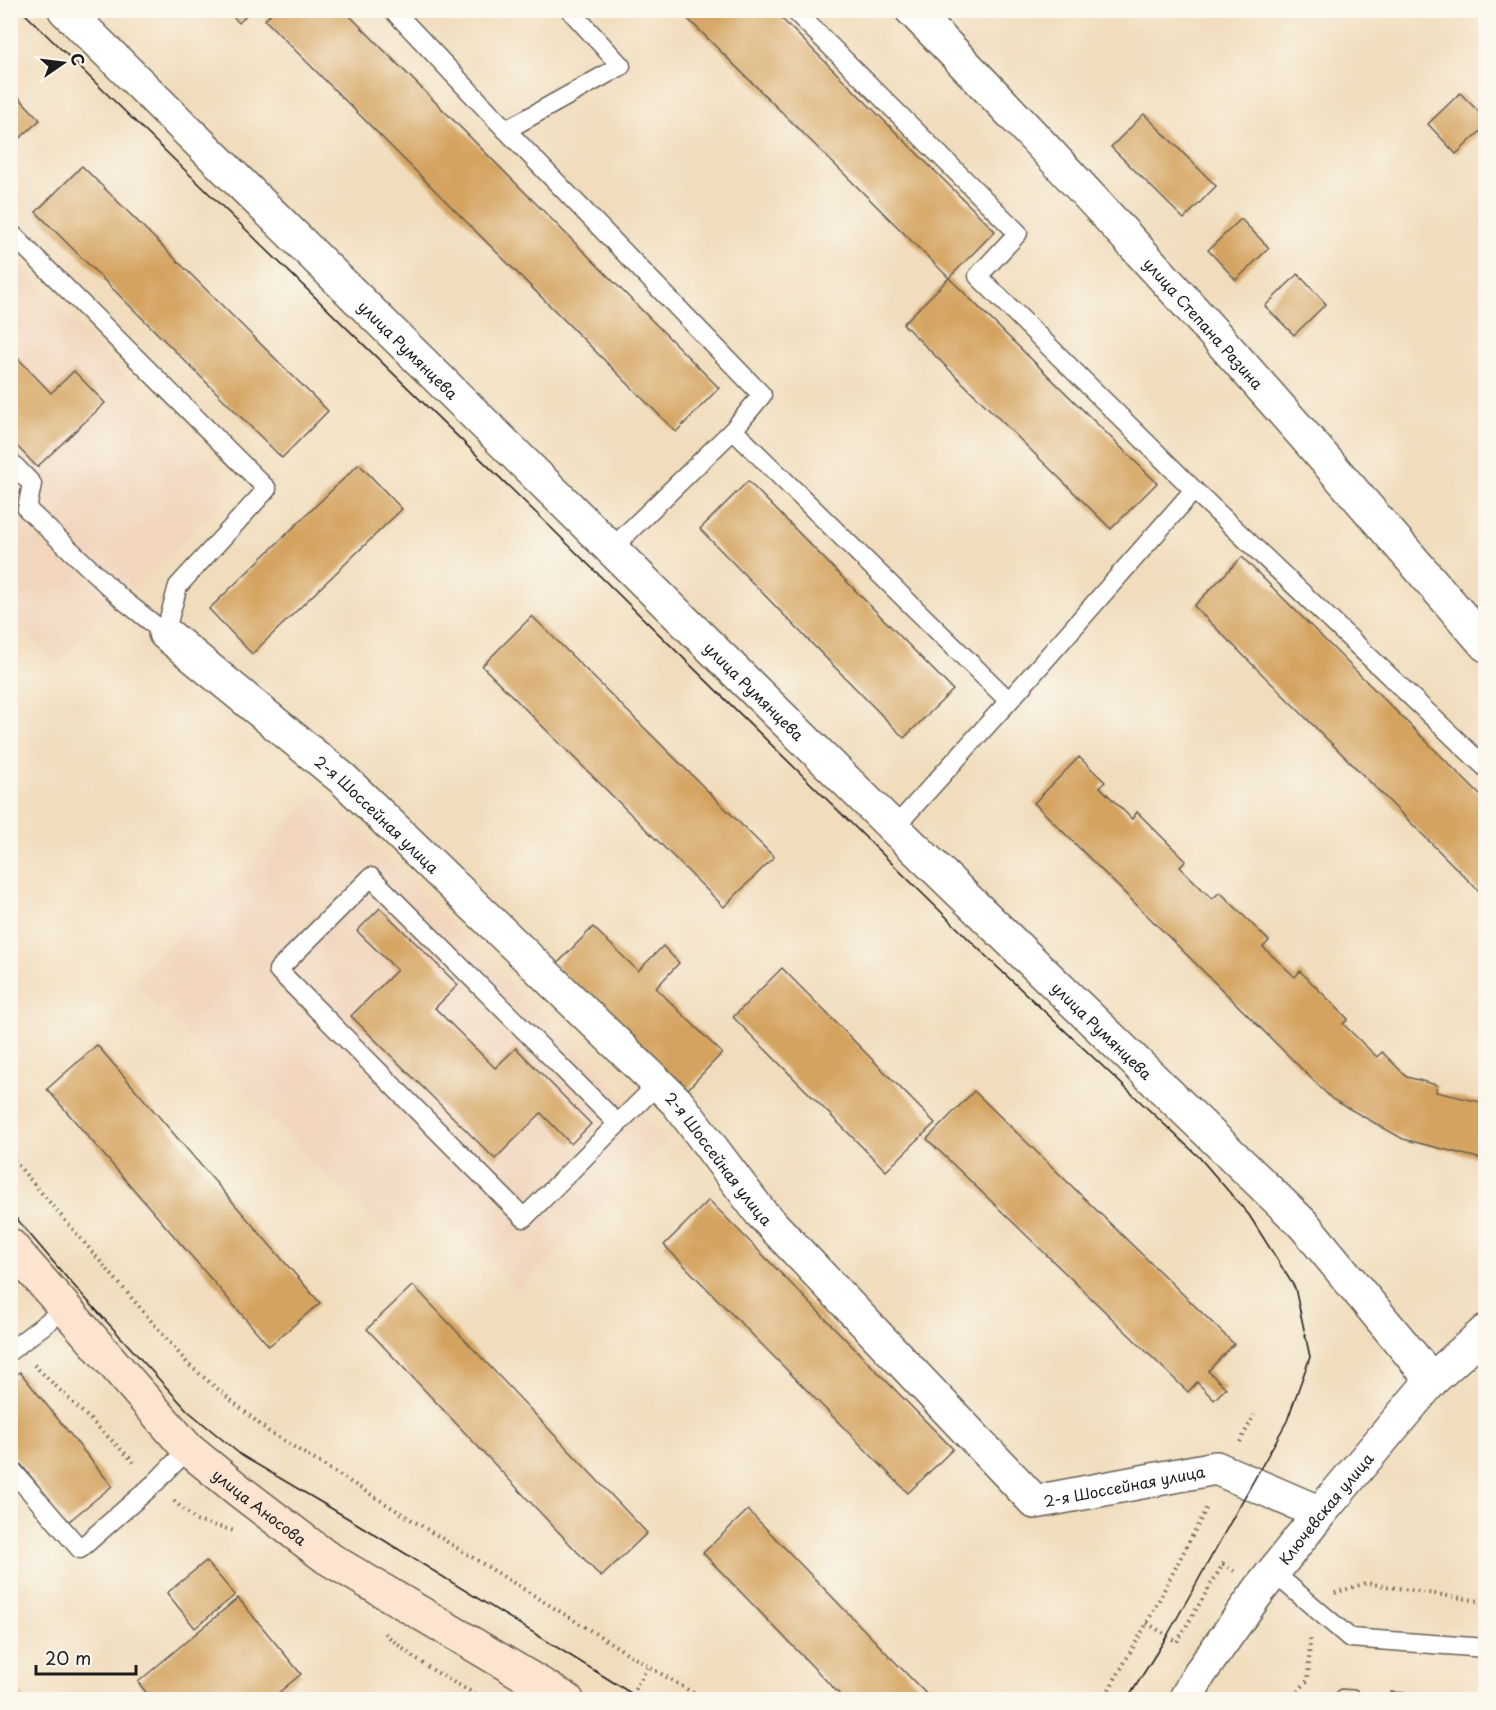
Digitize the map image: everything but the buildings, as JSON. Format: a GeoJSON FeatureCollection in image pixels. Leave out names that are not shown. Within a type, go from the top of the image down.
{"type":"FeatureCollection","features":[{"type":"Feature","properties":{"kind":"main road","name":"улица Аносова"},"geometry":{"type":"LineString","coordinates":[[10,1245],[188,1449],[326,1557],[567,1700]]}},
{"type":"Feature","properties":{"kind":"street","name":"улица Румянцева"},"geometry":{"type":"LineString","coordinates":[[65,10],[894,828],[1304,1225],[1432,1380]]}},
{"type":"Feature","properties":{"kind":"street","name":"улица Степана Разина"},"geometry":{"type":"LineString","coordinates":[[912,10],[990,90],[1297,426],[1485,645]]}},
{"type":"Feature","properties":{"kind":"street","name":"2-я Шоссейная улица"},"geometry":{"type":"LineString","coordinates":[[165,633],[343,779],[677,1102],[760,1212],[1035,1502],[1216,1468],[1320,1513]]}},
{"type":"Feature","properties":{"kind":"street","name":"Ключевская улица"},"geometry":{"type":"LineString","coordinates":[[1185,1700],[1200,1673],[1273,1572],[1320,1513],[1432,1380],[1485,1331]]}},
{"type":"Feature","properties":{"kind":"lane"},"geometry":{"type":"LineString","coordinates":[[393,10],[762,395],[733,430],[611,549]]}},
{"type":"Feature","properties":{"kind":"lane"},"geometry":{"type":"LineString","coordinates":[[506,130],[621,66],[570,10]]}},
{"type":"Feature","properties":{"kind":"lane"},"geometry":{"type":"LineString","coordinates":[[794,10],[1018,233],[978,276],[1194,490],[1485,768]]}},
{"type":"Feature","properties":{"kind":"lane"},"geometry":{"type":"LineString","coordinates":[[10,232],[267,489],[178,586],[165,633],[122,599],[27,509],[32,484],[10,461]]}},
{"type":"Feature","properties":{"kind":"lane"},"geometry":{"type":"LineString","coordinates":[[733,430],[1009,701]]}},
{"type":"Feature","properties":{"kind":"lane"},"geometry":{"type":"LineString","coordinates":[[894,828],[1194,490]]}},
{"type":"Feature","properties":{"kind":"lane"},"geometry":{"type":"LineString","coordinates":[[618,1124],[371,877],[278,970],[524,1218],[618,1124],[658,1084]]}},
{"type":"Feature","properties":{"kind":"lane"},"geometry":{"type":"LineString","coordinates":[[10,1351],[66,1308]]}},
{"type":"Feature","properties":{"kind":"lane"},"geometry":{"type":"LineString","coordinates":[[10,1468],[80,1549],[155,1483],[188,1449]]}},
{"type":"Feature","properties":{"kind":"lane"},"geometry":{"type":"LineString","coordinates":[[1273,1572],[1350,1638],[1485,1648]]}},
{"type":"Feature","properties":{"kind":"path"},"geometry":{"type":"LineString","coordinates":[[10,1156],[189,1365],[268,1431],[705,1700]]}},
{"type":"Feature","properties":{"kind":"path"},"geometry":{"type":"LineString","coordinates":[[1103,1700],[1147,1623],[1254,1415]]}},
{"type":"Feature","properties":{"kind":"path"},"geometry":{"type":"LineString","coordinates":[[1290,1700],[1308,1680],[1311,1625],[1329,1595],[1366,1583],[1485,1602]]}},
{"type":"Feature","properties":{"kind":"path"},"geometry":{"type":"LineString","coordinates":[[629,1700],[648,1666]]}},
{"type":"Feature","properties":{"kind":"path"},"geometry":{"type":"LineString","coordinates":[[444,1678],[487,1700]]}},
{"type":"Feature","properties":{"kind":"shaded area"},"geometry":{"type":"Polygon","coordinates":[[[10,256],[236,489],[55,664],[11,617],[10,256]]]}},
{"type":"Feature","properties":{"kind":"shaded area"},"geometry":{"type":"Polygon","coordinates":[[[320,792],[667,1141],[517,1291],[426,1199],[388,1236],[132,980],[320,792]]]}},
{"type":"Feature","properties":{"kind":"tram line"},"geometry":{"type":"LineString","coordinates":[[21,10],[993,963],[1199,1157],[1249,1215],[1295,1288],[1310,1357],[1287,1421],[1167,1636],[1127,1700]]}},
{"type":"Feature","properties":{"kind":"tram line"},"geometry":{"type":"LineString","coordinates":[[10,1211],[67,1278],[188,1411],[241,1455],[356,1523],[642,1700]]}}]}
